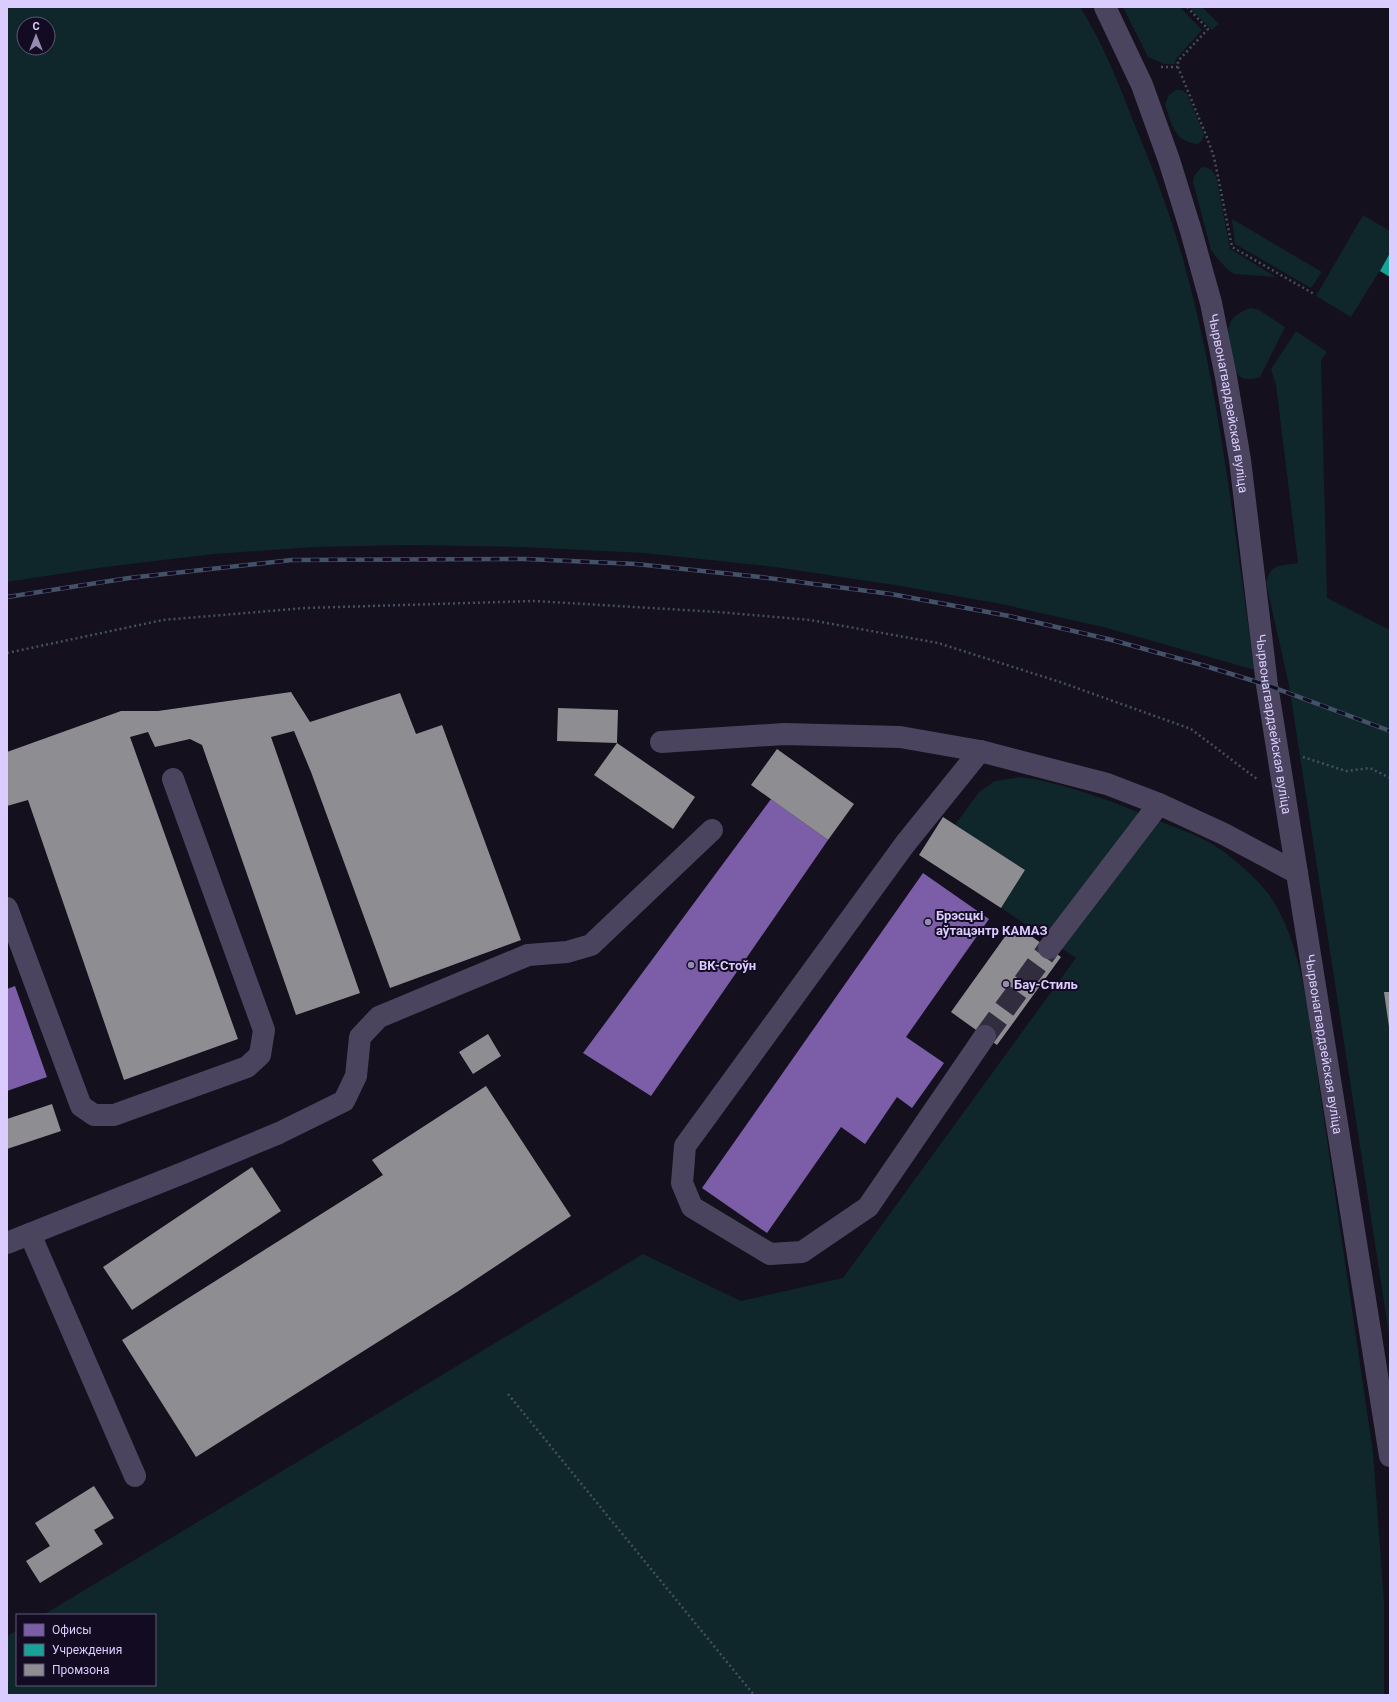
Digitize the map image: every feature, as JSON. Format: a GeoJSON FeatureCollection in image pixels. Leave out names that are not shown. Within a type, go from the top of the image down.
{"type":"FeatureCollection","features":[{"type":"Feature","properties":{"kind":"street","name":"Чырвонагвардзейская вуліца"},"geometry":{"type":"LineString","coordinates":[[1105,7],[1142,84],[1169,160],[1211,303],[1226,377],[1240,460],[1267,685],[1390,1456]]}},
{"type":"Feature","properties":{"kind":"street"},"geometry":{"type":"LineString","coordinates":[[661,742],[792,734],[900,737],[980,751],[1107,784],[1159,804],[1224,834],[1298,873]]}},
{"type":"Feature","properties":{"kind":"street"},"geometry":{"type":"LineString","coordinates":[[980,751],[905,844],[685,1146],[682,1183],[692,1208],[770,1254],[802,1252],[868,1207],[985,1036]]}},
{"type":"Feature","properties":{"kind":"street"},"geometry":{"type":"LineString","coordinates":[[7,908],[14,946],[81,1106],[94,1115],[114,1115],[247,1067],[260,1055],[264,1030],[173,779]]}},
{"type":"Feature","properties":{"kind":"street"},"geometry":{"type":"LineString","coordinates":[[1049,948],[1159,804]]}},
{"type":"Feature","properties":{"kind":"street"},"geometry":{"type":"LineString","coordinates":[[7,1243],[279,1133],[344,1101],[356,1076],[360,1037],[379,1017],[528,954],[567,952],[591,945],[712,830]]}},
{"type":"Feature","properties":{"kind":"street"},"geometry":{"type":"LineString","coordinates":[[30,1234],[135,1476]]}},
{"type":"Feature","properties":{"kind":"path"},"geometry":{"type":"LineString","coordinates":[[1187,7],[1208,29],[1178,61],[1178,67],[1214,157],[1232,247],[1314,294]]}},
{"type":"Feature","properties":{"kind":"path"},"geometry":{"type":"LineString","coordinates":[[7,653],[163,620],[305,608],[534,601],[718,612],[810,620],[938,643],[1060,682],[1191,729],[1286,801]]}},
{"type":"Feature","properties":{"kind":"path"},"geometry":{"type":"LineString","coordinates":[[1278,749],[1346,771],[1370,768],[1390,778]]}},
{"type":"Feature","properties":{"kind":"path"},"geometry":{"type":"LineString","coordinates":[[508,1394],[754,1695]]}},
{"type":"Feature","properties":{"kind":"green space"},"geometry":{"type":"Polygon","coordinates":[[[7,7],[1080,7],[1103,49],[1122,93],[1161,192],[1184,263],[1208,363],[1226,465],[1255,670],[1103,627],[1001,604],[901,586],[775,567],[644,553],[521,547],[410,545],[313,547],[214,554],[105,567],[7,582],[7,7]]]}},
{"type":"Feature","properties":{"kind":"green space"},"geometry":{"type":"Polygon","coordinates":[[[1123,7],[1180,7],[1202,30],[1176,59],[1175,64],[1164,64],[1148,57],[1123,7]]]}},
{"type":"Feature","properties":{"kind":"green space"},"geometry":{"type":"Polygon","coordinates":[[[1189,7],[1202,7],[1219,24],[1212,30],[1189,7]]]}},
{"type":"Feature","properties":{"kind":"green space"},"geometry":{"type":"Polygon","coordinates":[[[1176,90],[1182,90],[1187,94],[1204,134],[1202,141],[1198,144],[1190,143],[1184,140],[1175,131],[1172,125],[1165,105],[1169,95],[1176,90]]]}},
{"type":"Feature","properties":{"kind":"green space"},"geometry":{"type":"Polygon","coordinates":[[[1202,167],[1210,169],[1216,176],[1230,249],[1276,277],[1234,274],[1228,270],[1211,250],[1193,182],[1194,176],[1202,167]]]}},
{"type":"Feature","properties":{"kind":"green space"},"geometry":{"type":"Polygon","coordinates":[[[1363,215],[1390,231],[1390,254],[1351,317],[1316,296],[1363,215]]]}},
{"type":"Feature","properties":{"kind":"green space"},"geometry":{"type":"Polygon","coordinates":[[[1232,219],[1322,272],[1311,288],[1235,244],[1232,219]]]}},
{"type":"Feature","properties":{"kind":"green space"},"geometry":{"type":"Polygon","coordinates":[[[1251,308],[1259,310],[1285,327],[1260,377],[1247,379],[1241,378],[1236,371],[1228,332],[1231,320],[1242,312],[1251,308]]]}},
{"type":"Feature","properties":{"kind":"green space"},"geometry":{"type":"Polygon","coordinates":[[[1296,331],[1327,352],[1321,360],[1327,598],[1390,630],[1390,1341],[1289,685],[1266,583],[1270,572],[1273,569],[1281,565],[1298,563],[1276,385],[1271,369],[1296,331]]]}},
{"type":"Feature","properties":{"kind":"green space"},"geometry":{"type":"Polygon","coordinates":[[[1021,777],[1074,789],[1125,807],[1206,840],[1235,860],[1259,883],[1270,896],[1285,924],[1296,954],[1309,1017],[1373,1452],[1384,1602],[1384,1695],[7,1695],[7,1636],[16,1631],[16,1686],[156,1686],[156,1614],[45,1614],[643,1254],[741,1301],[843,1278],[1076,958],[1001,908],[1025,870],[955,825],[979,792],[995,781],[1021,777]]]}},
{"type":"Feature","properties":{"kind":"building: Офисы"},"geometry":{"type":"Polygon","coordinates":[[[771,799],[828,840],[651,1096],[583,1053],[771,799]]]}},
{"type":"Feature","properties":{"kind":"building: Офисы"},"geometry":{"type":"Polygon","coordinates":[[[923,873],[989,919],[906,1037],[944,1063],[912,1108],[897,1097],[865,1144],[841,1127],[767,1233],[702,1188],[923,873]]]}},
{"type":"Feature","properties":{"kind":"building: Офисы"},"geometry":{"type":"Polygon","coordinates":[[[15,986],[47,1077],[7,1091],[7,989],[15,986]]]}},
{"type":"Feature","properties":{"kind":"building: Учреждения"},"geometry":{"type":"Polygon","coordinates":[[[1390,253],[1390,277],[1380,271],[1390,253]]]}},
{"type":"Feature","properties":{"kind":"building: Промзона"},"geometry":{"type":"Polygon","coordinates":[[[291,692],[310,722],[400,693],[416,734],[442,725],[521,940],[390,988],[311,772],[294,731],[271,737],[360,993],[296,1015],[202,745],[190,739],[155,747],[148,732],[130,737],[238,1039],[124,1080],[28,800],[7,806],[7,752],[121,711],[158,711],[291,692]]]}},
{"type":"Feature","properties":{"kind":"building: Промзона"},"geometry":{"type":"Polygon","coordinates":[[[558,708],[618,710],[617,743],[557,741],[558,708]]]}},
{"type":"Feature","properties":{"kind":"building: Промзона"},"geometry":{"type":"Polygon","coordinates":[[[617,743],[695,797],[673,829],[594,775],[617,743]]]}},
{"type":"Feature","properties":{"kind":"building: Промзона"},"geometry":{"type":"Polygon","coordinates":[[[777,749],[854,804],[828,840],[751,785],[777,749]]]}},
{"type":"Feature","properties":{"kind":"building: Промзона"},"geometry":{"type":"Polygon","coordinates":[[[943,817],[1025,870],[1001,908],[919,855],[943,817]]]}},
{"type":"Feature","properties":{"kind":"building: Промзона","name":"Бау-Стиль"},"geometry":{"type":"Polygon","coordinates":[[[1014,924],[1061,957],[997,1045],[951,1012],[1014,924]]]}},
{"type":"Feature","properties":{"kind":"building: Промзона"},"geometry":{"type":"Polygon","coordinates":[[[1384,992],[1390,992],[1390,1027],[1389,1027],[1384,992]]]}},
{"type":"Feature","properties":{"kind":"building: Промзона"},"geometry":{"type":"Polygon","coordinates":[[[488,1034],[501,1056],[473,1074],[459,1052],[488,1034]]]}},
{"type":"Feature","properties":{"kind":"building: Промзона"},"geometry":{"type":"Polygon","coordinates":[[[486,1086],[571,1216],[457,1292],[196,1457],[122,1340],[383,1175],[372,1160],[486,1086]]]}},
{"type":"Feature","properties":{"kind":"building: Промзона"},"geometry":{"type":"Polygon","coordinates":[[[52,1104],[61,1131],[7,1149],[7,1119],[52,1104]]]}},
{"type":"Feature","properties":{"kind":"building: Промзона"},"geometry":{"type":"Polygon","coordinates":[[[252,1167],[281,1211],[132,1310],[103,1267],[252,1167]]]}},
{"type":"Feature","properties":{"kind":"building: Промзона"},"geometry":{"type":"Polygon","coordinates":[[[94,1486],[114,1518],[94,1530],[103,1544],[40,1583],[26,1561],[50,1546],[35,1523],[94,1486]]]}},
{"type":"Feature","properties":{"kind":"tunnel"},"geometry":{"type":"LineString","coordinates":[[985,1036],[1049,948]]}},
{"type":"Feature","properties":{"kind":"railway"},"geometry":{"type":"LineString","coordinates":[[7,597],[129,578],[292,560],[526,559],[636,564],[760,577],[891,594],[1009,616],[1112,640],[1202,665],[1267,685],[1390,731]]}},
{"type":"Feature","properties":{"kind":"place","name":"Брэсцкі аўтацэнтр КАМАЗ"},"geometry":{"type":"Point","coordinates":[928,922]}},
{"type":"Feature","properties":{"kind":"place","name":"ВК-Стоўн"},"geometry":{"type":"Point","coordinates":[691,965]}},
{"type":"Feature","properties":{"kind":"place","name":"Бау-Стиль"},"geometry":{"type":"Point","coordinates":[1006,984]}}]}
